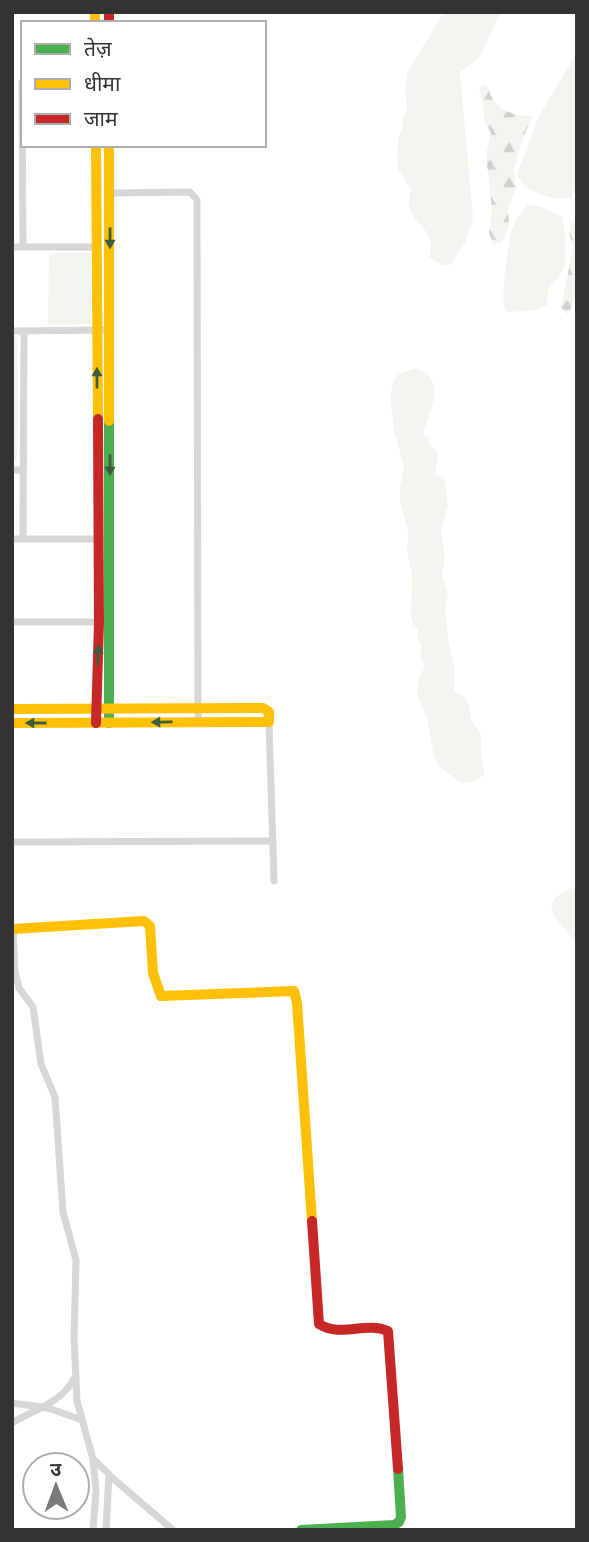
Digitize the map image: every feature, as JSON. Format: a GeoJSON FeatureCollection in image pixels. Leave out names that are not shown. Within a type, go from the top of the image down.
{"type":"FeatureCollection","features":[{"type":"Feature","properties":{"kind":"street"},"geometry":{"type":"LineString","coordinates":[[22,147],[23,247]]}},
{"type":"Feature","properties":{"kind":"street"},"geometry":{"type":"LineString","coordinates":[[96,147],[99,622],[96,723]]}},
{"type":"Feature","properties":{"kind":"street"},"geometry":{"type":"LineString","coordinates":[[109,147],[109,723]]}},
{"type":"Feature","properties":{"kind":"street"},"geometry":{"type":"LineString","coordinates":[[110,193],[190,192],[197,200],[198,722]]}},
{"type":"Feature","properties":{"kind":"street"},"geometry":{"type":"LineString","coordinates":[[12,247],[97,247]]}},
{"type":"Feature","properties":{"kind":"street"},"geometry":{"type":"LineString","coordinates":[[12,331],[110,330]]}},
{"type":"Feature","properties":{"kind":"street"},"geometry":{"type":"LineString","coordinates":[[23,539],[24,331]]}},
{"type":"Feature","properties":{"kind":"street"},"geometry":{"type":"LineString","coordinates":[[12,470],[23,470]]}},
{"type":"Feature","properties":{"kind":"street"},"geometry":{"type":"LineString","coordinates":[[12,540],[98,539]]}},
{"type":"Feature","properties":{"kind":"street"},"geometry":{"type":"LineString","coordinates":[[12,622],[99,622]]}},
{"type":"Feature","properties":{"kind":"street"},"geometry":{"type":"LineString","coordinates":[[12,709],[263,708],[269,712],[274,880]]}},
{"type":"Feature","properties":{"kind":"street"},"geometry":{"type":"LineString","coordinates":[[12,723],[269,722]]}},
{"type":"Feature","properties":{"kind":"street"},"geometry":{"type":"LineString","coordinates":[[12,842],[273,841]]}},
{"type":"Feature","properties":{"kind":"street"},"geometry":{"type":"LineString","coordinates":[[93,1530],[96,1500],[93,1459],[76,1401],[74,1378],[76,1260],[63,1212],[55,1097],[41,1064],[33,1007],[19,988],[12,929],[144,921],[150,926],[153,979],[155,989],[161,996],[172,998],[288,990],[293,992],[297,1003],[319,1324],[332,1332],[379,1327],[388,1331],[401,1517],[399,1522],[394,1525],[301,1530]]}},
{"type":"Feature","properties":{"kind":"street"},"geometry":{"type":"LineString","coordinates":[[12,1423],[66,1391],[74,1378]]}},
{"type":"Feature","properties":{"kind":"street"},"geometry":{"type":"LineString","coordinates":[[12,1403],[43,1407],[82,1420]]}},
{"type":"Feature","properties":{"kind":"street"},"geometry":{"type":"LineString","coordinates":[[93,1459],[173,1530]]}},
{"type":"Feature","properties":{"kind":"street"},"geometry":{"type":"LineString","coordinates":[[106,1530],[109,1475]]}},
{"type":"Feature","properties":{"kind":"green space"},"geometry":{"type":"Polygon","coordinates":[[[444,12],[501,12],[479,58],[460,72],[473,218],[465,243],[450,265],[443,265],[429,257],[429,237],[410,210],[411,190],[398,169],[397,160],[398,139],[407,108],[405,90],[408,71],[444,12]]]}},
{"type":"Feature","properties":{"kind":"green space"},"geometry":{"type":"Polygon","coordinates":[[[577,53],[577,186],[570,198],[555,198],[532,190],[517,174],[539,116],[577,53]]]}},
{"type":"Feature","properties":{"kind":"green space"},"geometry":{"type":"Polygon","coordinates":[[[482,84],[488,87],[494,101],[504,110],[517,115],[533,116],[514,168],[516,188],[508,208],[509,226],[502,243],[493,244],[489,232],[492,209],[486,154],[491,133],[484,120],[479,89],[482,84]]]}},
{"type":"Feature","properties":{"kind":"green space"},"geometry":{"type":"Polygon","coordinates":[[[527,205],[540,206],[562,217],[565,264],[561,274],[548,289],[547,305],[535,310],[509,312],[505,309],[503,295],[510,236],[518,217],[527,205]]]}},
{"type":"Feature","properties":{"kind":"green space"},"geometry":{"type":"Polygon","coordinates":[[[572,221],[577,226],[578,272],[575,296],[567,314],[561,307],[573,248],[569,233],[572,221]]]}},
{"type":"Feature","properties":{"kind":"green space"},"geometry":{"type":"Polygon","coordinates":[[[49,253],[91,253],[91,324],[48,324],[49,253]]]}},
{"type":"Feature","properties":{"kind":"green space"},"geometry":{"type":"Polygon","coordinates":[[[12,337],[18,337],[17,461],[12,461],[12,337]]]}},
{"type":"Feature","properties":{"kind":"green space"},"geometry":{"type":"Polygon","coordinates":[[[416,368],[432,381],[434,389],[434,399],[423,436],[428,437],[430,445],[437,451],[435,474],[444,478],[448,505],[441,530],[445,559],[442,575],[448,595],[445,608],[454,666],[454,691],[464,697],[469,705],[471,719],[481,734],[485,774],[475,781],[461,783],[439,766],[434,756],[428,722],[417,694],[419,677],[425,667],[420,655],[422,645],[417,639],[419,631],[412,622],[411,615],[412,575],[407,549],[409,535],[400,502],[404,468],[394,430],[390,397],[393,382],[399,374],[416,368]]]}},
{"type":"Feature","properties":{"kind":"green space"},"geometry":{"type":"Polygon","coordinates":[[[577,888],[577,959],[575,942],[554,916],[551,906],[561,893],[577,888]]]}},
{"type":"Feature","properties":{"kind":"traffic: fast"},"geometry":{"type":"LineString","coordinates":[[109,421],[109,723]]}},
{"type":"Feature","properties":{"kind":"traffic: fast"},"geometry":{"type":"LineString","coordinates":[[301,1530],[394,1525],[399,1522],[398,1469]]}},
{"type":"Feature","properties":{"kind":"traffic: slow"},"geometry":{"type":"LineString","coordinates":[[95,12],[95,21]]}},
{"type":"Feature","properties":{"kind":"traffic: slow"},"geometry":{"type":"LineString","coordinates":[[96,147],[98,419]]}},
{"type":"Feature","properties":{"kind":"traffic: slow"},"geometry":{"type":"LineString","coordinates":[[109,147],[109,421]]}},
{"type":"Feature","properties":{"kind":"traffic: slow"},"geometry":{"type":"LineString","coordinates":[[12,709],[263,708],[269,712],[269,722],[12,723]]}},
{"type":"Feature","properties":{"kind":"traffic: slow"},"geometry":{"type":"LineString","coordinates":[[12,929],[144,921],[150,926],[153,973],[161,996],[294,991],[312,1221]]}},
{"type":"Feature","properties":{"kind":"traffic: jam"},"geometry":{"type":"LineString","coordinates":[[109,12],[109,21]]}},
{"type":"Feature","properties":{"kind":"traffic: jam"},"geometry":{"type":"LineString","coordinates":[[96,723],[99,622],[98,419]]}},
{"type":"Feature","properties":{"kind":"traffic: jam"},"geometry":{"type":"LineString","coordinates":[[312,1221],[319,1324],[336,1330],[379,1328],[388,1331],[398,1469]]}}]}
